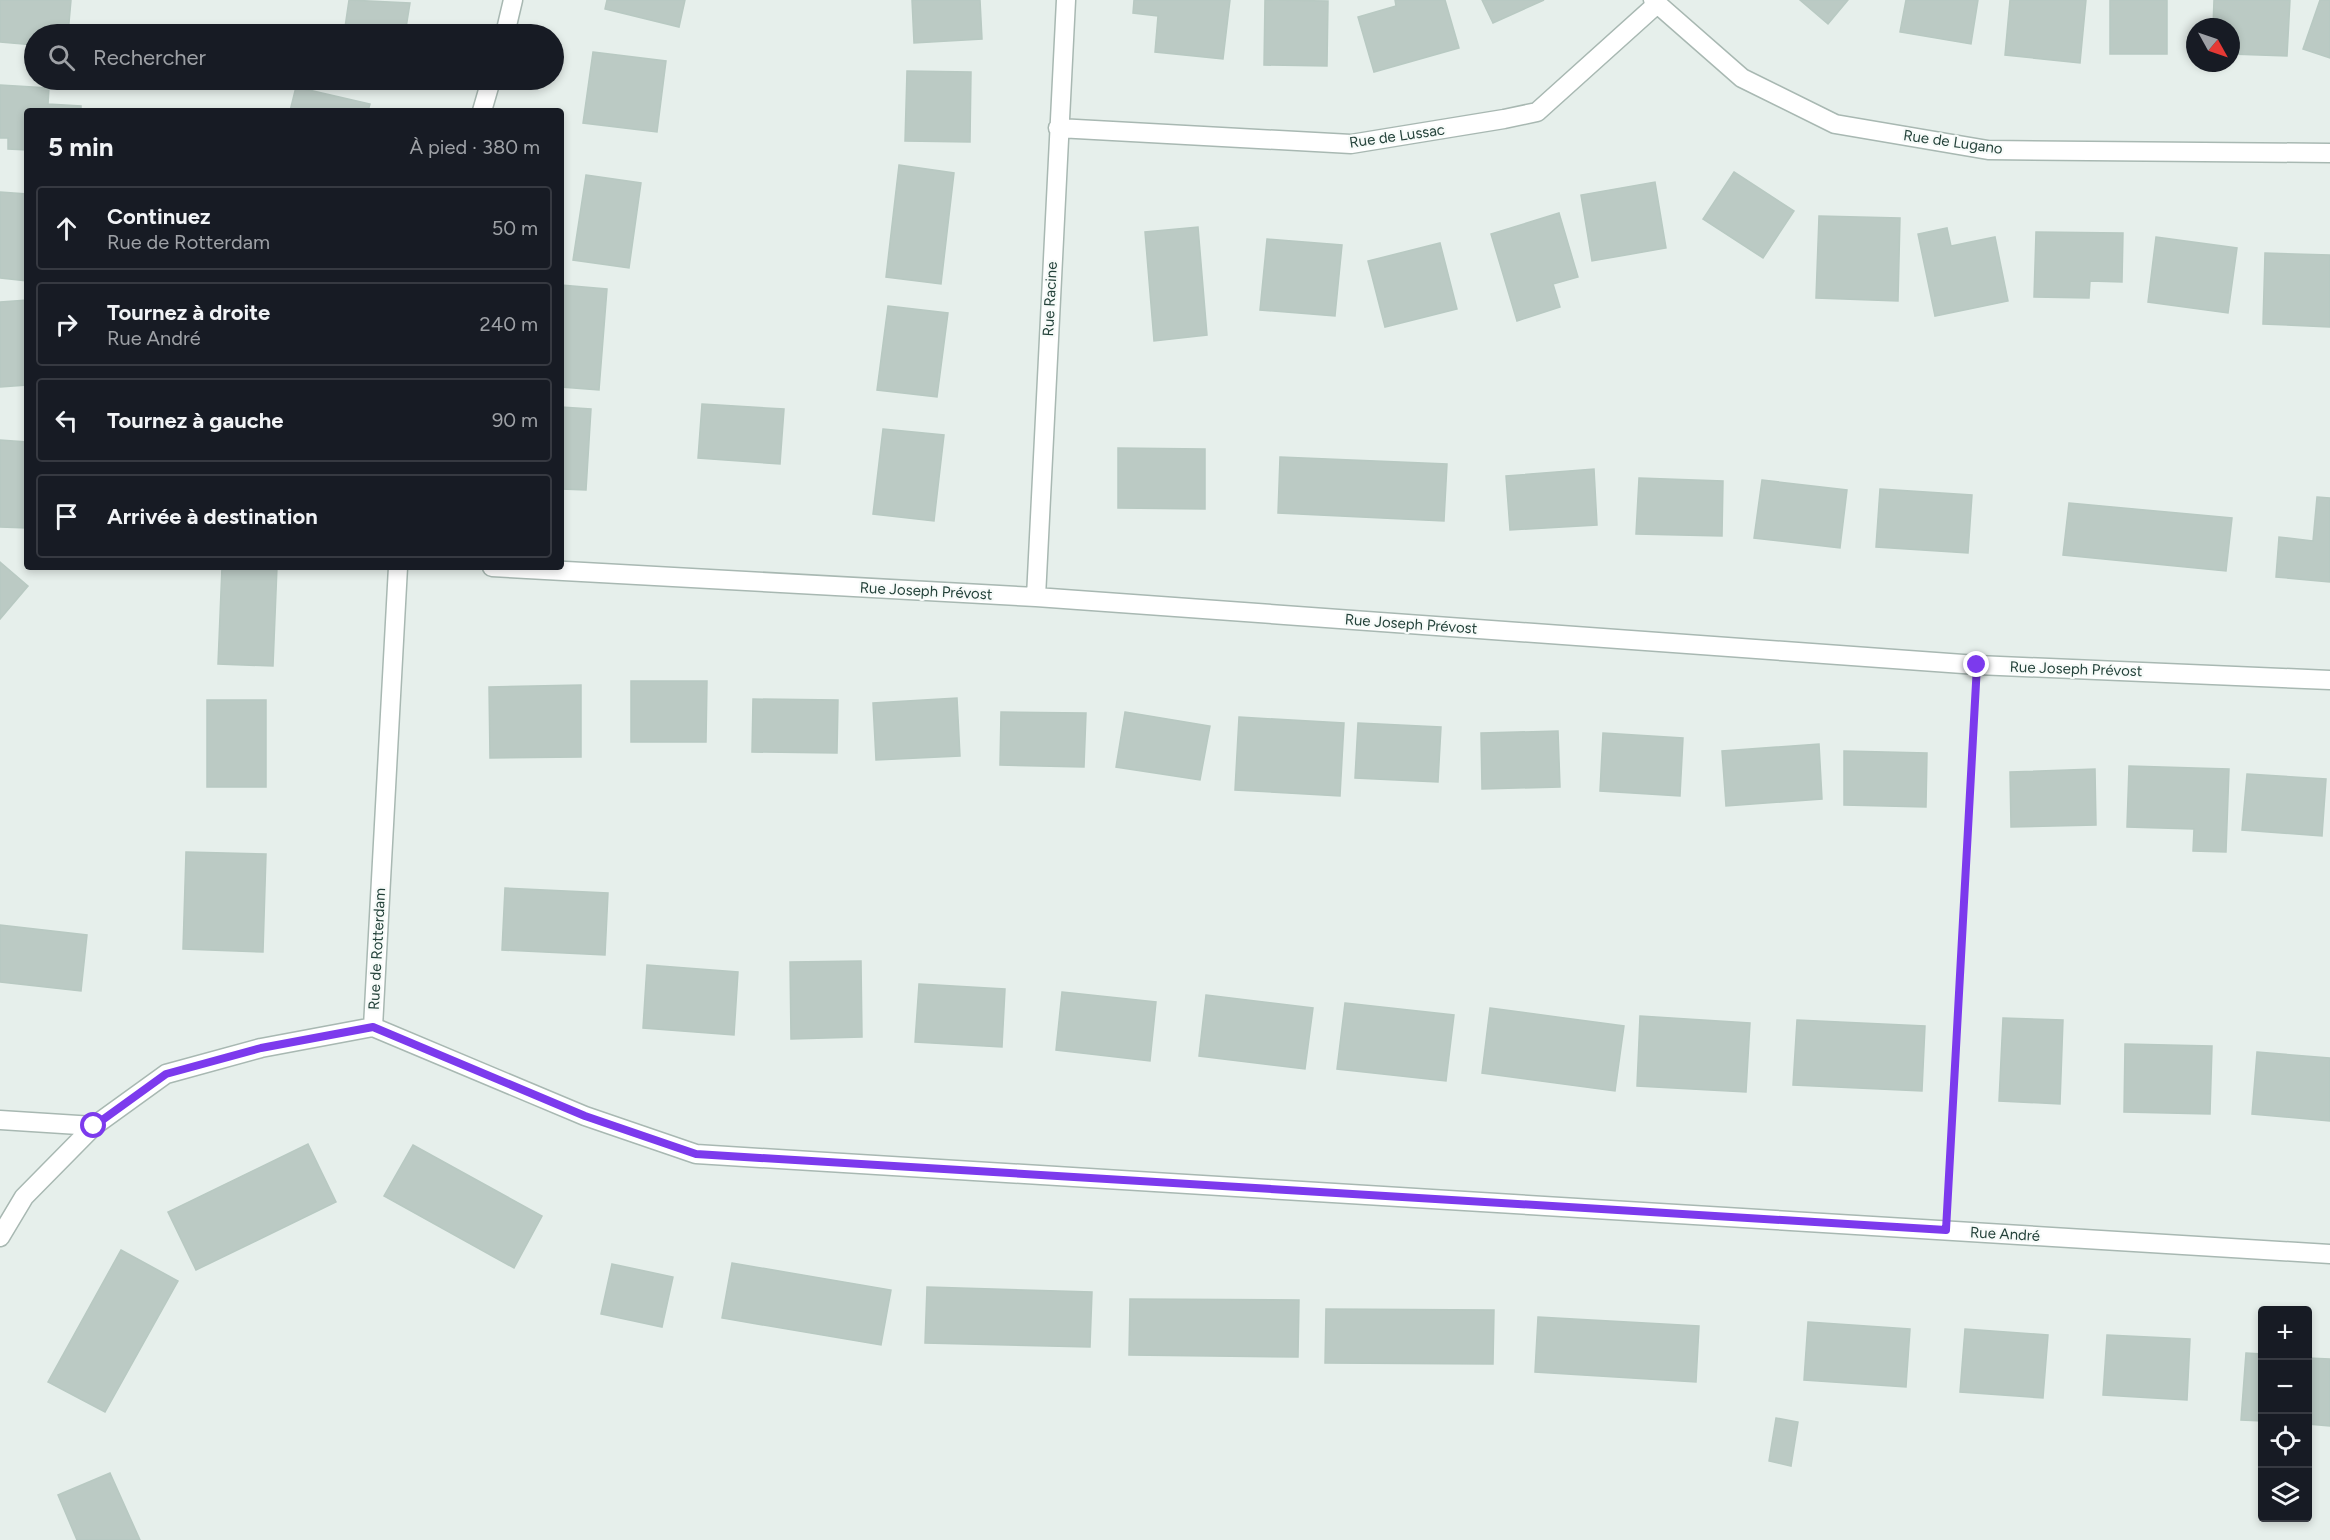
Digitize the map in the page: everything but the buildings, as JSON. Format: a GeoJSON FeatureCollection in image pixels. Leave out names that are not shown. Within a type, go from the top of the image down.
{"type":"FeatureCollection","features":[{"type":"Feature","properties":{"kind":"street"},"geometry":{"type":"LineString","coordinates":[[507,24],[513,0]]}},
{"type":"Feature","properties":{"kind":"street","name":"Rue Racine"},"geometry":{"type":"LineString","coordinates":[[1036,597],[1066,0]]}},
{"type":"Feature","properties":{"kind":"street","name":"Rue de Lussac"},"geometry":{"type":"LineString","coordinates":[[1059,128],[1351,144],[1504,119],[1537,112],[1655,2]]}},
{"type":"Feature","properties":{"kind":"street","name":"Rue de Lugano"},"geometry":{"type":"LineString","coordinates":[[1655,2],[1742,78],[1835,124],[1988,150],[2330,153]]}},
{"type":"Feature","properties":{"kind":"street"},"geometry":{"type":"LineString","coordinates":[[483,108],[488,90]]}},
{"type":"Feature","properties":{"kind":"street","name":"Rue de Rotterdam"},"geometry":{"type":"LineString","coordinates":[[0,1237],[24,1197],[94,1126],[166,1074],[261,1048],[373,1027],[398,570]]}},
{"type":"Feature","properties":{"kind":"street","name":"Rue Joseph Prévost"},"geometry":{"type":"LineString","coordinates":[[546,570],[1036,597],[1977,665],[2330,680]]}},
{"type":"Feature","properties":{"kind":"street","name":"Rue André"},"geometry":{"type":"LineString","coordinates":[[373,1027],[585,1116],[696,1154],[2330,1254]]}},
{"type":"Feature","properties":{"kind":"street"},"geometry":{"type":"LineString","coordinates":[[0,1119],[94,1126]]}},
{"type":"Feature","properties":{"kind":"path"},"geometry":{"type":"LineString","coordinates":[[1946,1230],[1977,665]]}},
{"type":"Feature","properties":{"kind":"route"},"geometry":{"type":"LineString","coordinates":[[94,1126],[166,1074],[261,1048],[373,1027],[585,1116],[696,1154],[1946,1230],[1977,665]]}}]}
